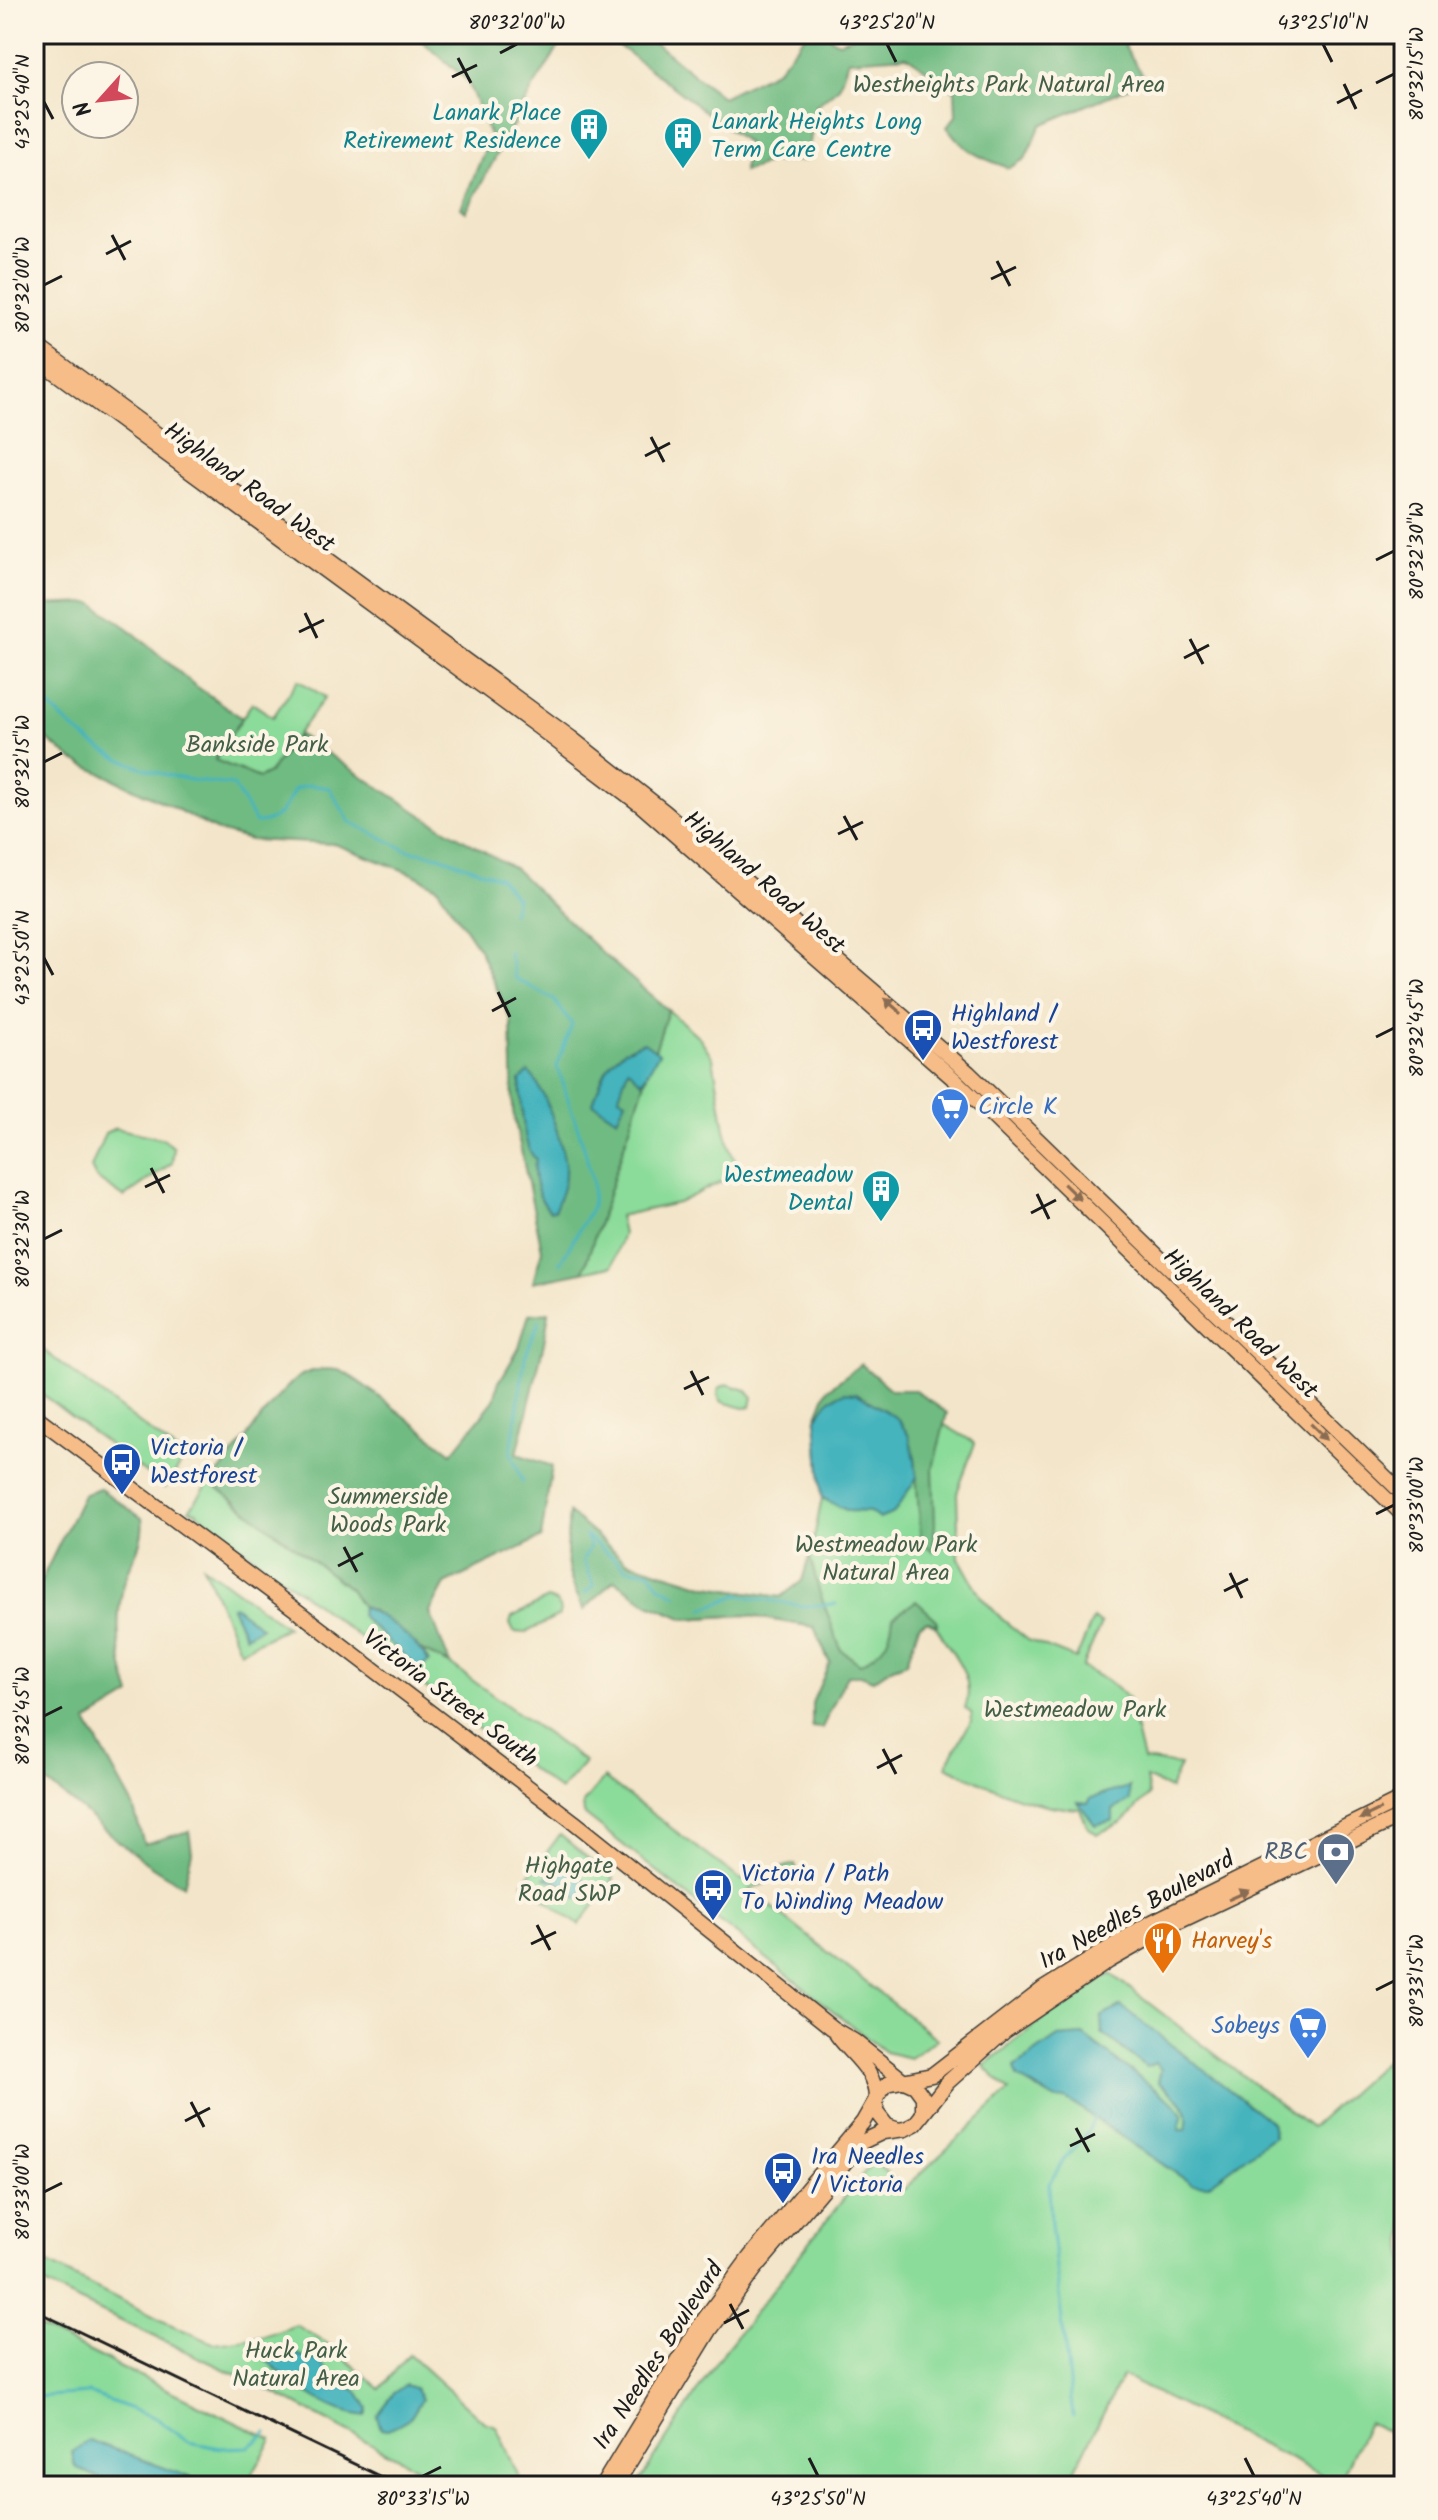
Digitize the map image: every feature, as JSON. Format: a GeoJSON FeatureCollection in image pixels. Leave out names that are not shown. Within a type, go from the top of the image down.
{"type":"FeatureCollection","features":[{"type":"Feature","properties":{"kind":"main road","name":"Highland Road West"},"geometry":{"type":"LineString","coordinates":[[34,344],[571,738],[665,812],[969,1073],[1404,1495]]}},
{"type":"Feature","properties":{"kind":"main road","name":"Highland Road West"},"geometry":{"type":"LineString","coordinates":[[34,357],[642,806],[949,1074],[1404,1516]]}},
{"type":"Feature","properties":{"kind":"main road","name":"Victoria Street South"},"geometry":{"type":"LineString","coordinates":[[34,1415],[574,1822],[832,2028],[854,2041],[904,2081]]}},
{"type":"Feature","properties":{"kind":"main road","name":"Ira Needles Boulevard"},"geometry":{"type":"LineString","coordinates":[[904,2081],[924,2078],[940,2070],[1043,1989],[1148,1924],[1404,1798]]}},
{"type":"Feature","properties":{"kind":"main road","name":"Ira Needles Boulevard"},"geometry":{"type":"LineString","coordinates":[[923,2111],[948,2082],[1005,2031],[1109,1961],[1174,1924],[1404,1815]]}},
{"type":"Feature","properties":{"kind":"main road","name":"Victoria Street South"},"geometry":{"type":"LineString","coordinates":[[832,2028],[872,2074],[876,2099]]}},
{"type":"Feature","properties":{"kind":"main road"},"geometry":{"type":"LineString","coordinates":[[904,2081],[921,2093],[923,2111],[915,2124],[897,2129],[881,2120],[876,2112],[876,2099],[887,2084],[904,2081]]}},
{"type":"Feature","properties":{"kind":"main road","name":"Ira Needles Boulevard"},"geometry":{"type":"LineString","coordinates":[[602,2486],[698,2328],[750,2257],[863,2122],[876,2099]]}},
{"type":"Feature","properties":{"kind":"main road","name":"Ira Needles Boulevard"},"geometry":{"type":"LineString","coordinates":[[615,2486],[680,2377],[755,2269],[862,2142],[897,2129]]}},
{"type":"Feature","properties":{"kind":"green space"},"geometry":{"type":"Polygon","coordinates":[[[414,34],[567,34],[533,88],[466,212],[461,208],[490,137],[467,80],[414,34]]]}},
{"type":"Feature","properties":{"kind":"green space","name":"Westheights Park Natural Area"},"geometry":{"type":"Polygon","coordinates":[[[603,34],[644,34],[722,97],[777,70],[806,34],[828,34],[839,42],[858,34],[1117,34],[1146,80],[1041,125],[1025,159],[1009,168],[974,153],[960,143],[947,127],[956,116],[955,91],[907,56],[848,60],[839,87],[816,106],[807,160],[770,162],[743,172],[748,144],[603,34]]]}},
{"type":"Feature","properties":{"kind":"green space"},"geometry":{"type":"Polygon","coordinates":[[[92,603],[128,628],[193,684],[242,718],[215,760],[259,778],[269,773],[299,735],[425,817],[515,869],[603,954],[668,1010],[583,1272],[533,1282],[542,1250],[513,1112],[511,1020],[479,949],[437,887],[413,874],[334,844],[250,840],[215,830],[73,760],[34,729],[34,605],[92,603]]]}},
{"type":"Feature","properties":{"kind":"green space","name":"Bankside Park"},"geometry":{"type":"Polygon","coordinates":[[[298,680],[325,697],[269,773],[259,778],[215,760],[252,703],[273,717],[298,680]]]}},
{"type":"Feature","properties":{"kind":"green space"},"geometry":{"type":"Polygon","coordinates":[[[668,1010],[700,1038],[713,1058],[725,1129],[741,1172],[678,1203],[619,1216],[623,1234],[612,1266],[583,1272],[668,1010]]]}},
{"type":"Feature","properties":{"kind":"green space"},"geometry":{"type":"Polygon","coordinates":[[[115,1128],[164,1139],[174,1148],[172,1163],[124,1197],[96,1178],[91,1168],[105,1133],[115,1128]]]}},
{"type":"Feature","properties":{"kind":"green space","name":"Summerside Woods Park"},"geometry":{"type":"Polygon","coordinates":[[[549,1312],[517,1454],[552,1466],[541,1538],[445,1584],[430,1612],[450,1664],[422,1651],[371,1610],[362,1607],[350,1589],[210,1482],[285,1389],[301,1375],[311,1371],[338,1370],[346,1374],[452,1453],[494,1400],[498,1384],[519,1348],[529,1314],[549,1312]]]}},
{"type":"Feature","properties":{"kind":"green space"},"geometry":{"type":"Polygon","coordinates":[[[34,1343],[185,1458],[165,1488],[34,1388],[34,1343]]]}},
{"type":"Feature","properties":{"kind":"green space","name":"Westmeadow Park Natural Area"},"geometry":{"type":"Polygon","coordinates":[[[861,1364],[901,1399],[975,1443],[957,1493],[959,1558],[981,1597],[1028,1640],[1076,1659],[1093,1619],[1101,1624],[1082,1667],[1106,1680],[1128,1698],[1143,1760],[1180,1765],[1170,1789],[1146,1778],[1149,1795],[1123,1822],[1097,1834],[1088,1827],[1080,1809],[1028,1800],[946,1766],[972,1714],[965,1708],[968,1690],[961,1666],[939,1630],[927,1621],[919,1625],[907,1662],[873,1680],[828,1660],[814,1627],[745,1615],[685,1619],[649,1604],[614,1580],[584,1610],[569,1573],[569,1513],[626,1561],[707,1586],[781,1597],[802,1581],[822,1498],[816,1418],[827,1390],[861,1364]],[[1129,1787],[1091,1798],[1088,1803],[1079,1802],[1095,1825],[1113,1810],[1129,1787]]]}},
{"type":"Feature","properties":{"kind":"green space"},"geometry":{"type":"Polygon","coordinates":[[[861,1364],[891,1390],[915,1390],[947,1413],[933,1468],[933,1551],[921,1542],[915,1459],[898,1419],[856,1393],[816,1418],[827,1390],[861,1364]]]}},
{"type":"Feature","properties":{"kind":"green space"},"geometry":{"type":"Polygon","coordinates":[[[727,1384],[746,1390],[753,1397],[751,1407],[722,1402],[718,1395],[719,1388],[727,1384]]]}},
{"type":"Feature","properties":{"kind":"green space"},"geometry":{"type":"Polygon","coordinates":[[[210,1482],[350,1589],[362,1607],[360,1615],[418,1668],[429,1662],[422,1651],[450,1664],[585,1762],[560,1791],[196,1512],[189,1510],[210,1482]]]}},
{"type":"Feature","properties":{"kind":"green space"},"geometry":{"type":"Polygon","coordinates":[[[99,1488],[142,1518],[143,1527],[124,1584],[119,1612],[123,1668],[131,1695],[87,1722],[133,1806],[144,1844],[189,1831],[192,1852],[184,1885],[144,1861],[34,1775],[34,1595],[83,1495],[99,1488]]]}},
{"type":"Feature","properties":{"kind":"green space"},"geometry":{"type":"Polygon","coordinates":[[[569,1513],[626,1561],[707,1586],[781,1597],[802,1581],[810,1556],[819,1591],[841,1650],[860,1664],[884,1645],[893,1617],[916,1601],[937,1620],[937,1625],[927,1621],[919,1625],[907,1662],[873,1680],[861,1675],[847,1675],[822,1728],[812,1727],[812,1703],[830,1662],[814,1627],[745,1615],[685,1619],[649,1604],[614,1580],[584,1610],[569,1573],[569,1513]]]}},
{"type":"Feature","properties":{"kind":"green space"},"geometry":{"type":"Polygon","coordinates":[[[203,1566],[287,1627],[240,1651],[203,1566]]]}},
{"type":"Feature","properties":{"kind":"green space"},"geometry":{"type":"Polygon","coordinates":[[[547,1599],[557,1602],[559,1616],[525,1633],[514,1632],[510,1624],[512,1617],[547,1599]]]}},
{"type":"Feature","properties":{"kind":"green space"},"geometry":{"type":"Polygon","coordinates":[[[604,1778],[741,1880],[795,1864],[797,1870],[750,1890],[937,2039],[910,2058],[885,2052],[584,1814],[583,1803],[604,1778]]]}},
{"type":"Feature","properties":{"kind":"green space","name":"Highgate Road SWP"},"geometry":{"type":"Polygon","coordinates":[[[560,1835],[614,1879],[579,1925],[523,1883],[560,1835]]]}},
{"type":"Feature","properties":{"kind":"green space"},"geometry":{"type":"Polygon","coordinates":[[[1111,1974],[1311,2128],[1404,2044],[1404,2439],[1368,2422],[1339,2483],[1122,2376],[1067,2486],[637,2486],[716,2362],[874,2160],[904,2189],[1009,2091],[984,2066],[1049,2014],[1111,1974]],[[1121,2007],[1161,2069],[1158,2082],[1185,2107],[1186,2130],[1179,2131],[1066,2099],[1192,2184],[1274,2136],[1271,2122],[1121,2007]]]}},
{"type":"Feature","properties":{"kind":"green space","name":"Huck Park Natural Area"},"geometry":{"type":"Polygon","coordinates":[[[34,2257],[213,2343],[264,2337],[296,2325],[329,2345],[380,2389],[409,2354],[484,2422],[496,2426],[523,2486],[451,2486],[277,2394],[34,2280],[34,2257]]]}},
{"type":"Feature","properties":{"kind":"green space"},"geometry":{"type":"Polygon","coordinates":[[[34,2325],[272,2440],[245,2486],[45,2486],[34,2481],[34,2325]]]}},
{"type":"Feature","properties":{"kind":"water"},"geometry":{"type":"Polygon","coordinates":[[[644,1042],[659,1053],[642,1082],[628,1068],[619,1096],[626,1100],[617,1119],[593,1103],[610,1064],[632,1046],[644,1042]]]}},
{"type":"Feature","properties":{"kind":"water"},"geometry":{"type":"Polygon","coordinates":[[[528,1072],[546,1101],[563,1157],[565,1173],[562,1189],[554,1210],[550,1211],[536,1186],[536,1159],[525,1134],[520,1081],[528,1072]]]}},
{"type":"Feature","properties":{"kind":"water"},"geometry":{"type":"Polygon","coordinates":[[[845,1392],[856,1393],[898,1419],[909,1436],[917,1477],[894,1513],[879,1519],[870,1512],[848,1511],[822,1498],[816,1418],[830,1399],[845,1392]]]}},
{"type":"Feature","properties":{"kind":"water"},"geometry":{"type":"Polygon","coordinates":[[[234,1606],[261,1627],[245,1636],[231,1607],[234,1606]]]}},
{"type":"Feature","properties":{"kind":"water"},"geometry":{"type":"Polygon","coordinates":[[[362,1607],[400,1630],[429,1662],[418,1669],[360,1615],[362,1607]]]}},
{"type":"Feature","properties":{"kind":"water"},"geometry":{"type":"Polygon","coordinates":[[[1129,1787],[1130,1801],[1113,1810],[1113,1821],[1095,1825],[1078,1802],[1088,1803],[1091,1798],[1129,1787]]]}},
{"type":"Feature","properties":{"kind":"water"},"geometry":{"type":"Polygon","coordinates":[[[558,1867],[568,1867],[587,1882],[585,1895],[577,1898],[558,1882],[545,1878],[558,1867]]]}},
{"type":"Feature","properties":{"kind":"water"},"geometry":{"type":"Polygon","coordinates":[[[1121,2006],[1271,2122],[1274,2136],[1208,2185],[1192,2184],[1066,2099],[1056,2100],[1017,2077],[1015,2067],[1058,2037],[1083,2035],[1175,2104],[1183,2114],[1179,2130],[1186,2130],[1185,2107],[1158,2082],[1161,2069],[1155,2063],[1146,2067],[1102,2033],[1101,2017],[1121,2006]]]}},
{"type":"Feature","properties":{"kind":"water"},"geometry":{"type":"Polygon","coordinates":[[[277,2348],[320,2362],[330,2374],[359,2393],[368,2408],[366,2416],[324,2403],[287,2378],[265,2359],[270,2351],[277,2348]]]}},
{"type":"Feature","properties":{"kind":"water"},"geometry":{"type":"Polygon","coordinates":[[[405,2385],[415,2388],[422,2399],[411,2417],[388,2430],[381,2429],[377,2416],[394,2393],[405,2385]]]}},
{"type":"Feature","properties":{"kind":"water"},"geometry":{"type":"Polygon","coordinates":[[[89,2440],[203,2482],[201,2486],[117,2486],[75,2467],[72,2452],[89,2440]]]}},
{"type":"Feature","properties":{"kind":"waterway"},"geometry":{"type":"LineString","coordinates":[[34,692],[78,733],[119,758],[175,777],[233,785],[256,823],[276,816],[295,789],[309,785],[329,788],[350,822],[407,850],[439,856],[500,878],[516,898],[512,914]]}},
{"type":"Feature","properties":{"kind":"waterway"},"geometry":{"type":"LineString","coordinates":[[509,952],[515,978],[554,1000],[572,1024],[557,1066],[584,1147],[593,1184],[592,1207],[560,1263]]}},
{"type":"Feature","properties":{"kind":"waterway"},"geometry":{"type":"LineString","coordinates":[[523,1482],[511,1453],[525,1357],[539,1322]]}},
{"type":"Feature","properties":{"kind":"waterway"},"geometry":{"type":"LineString","coordinates":[[585,1535],[626,1568],[650,1572],[660,1586],[677,1595]]}},
{"type":"Feature","properties":{"kind":"waterway"},"geometry":{"type":"LineString","coordinates":[[585,1593],[594,1586],[583,1560],[590,1547],[586,1538]]}},
{"type":"Feature","properties":{"kind":"waterway"},"geometry":{"type":"LineString","coordinates":[[703,1609],[738,1595],[803,1606],[836,1604]]}},
{"type":"Feature","properties":{"kind":"waterway"},"geometry":{"type":"LineString","coordinates":[[1073,2416],[1049,2184],[1063,2161],[1087,2133],[1094,2118]]}},
{"type":"Feature","properties":{"kind":"waterway"},"geometry":{"type":"LineString","coordinates":[[34,2397],[88,2393],[156,2418],[188,2442],[220,2448],[249,2447],[267,2433]]}},
{"type":"Feature","properties":{"kind":"railway"},"geometry":{"type":"LineString","coordinates":[[34,2310],[400,2486]]}},
{"type":"Feature","properties":{"kind":"place","name":"Lanark Place Retirement Residence"},"geometry":{"type":"Point","coordinates":[589,161]}},
{"type":"Feature","properties":{"kind":"place","name":"Lanark Heights Long Term Care Centre"},"geometry":{"type":"Point","coordinates":[683,170]}},
{"type":"Feature","properties":{"kind":"place","name":"Highland / Westforest"},"geometry":{"type":"Point","coordinates":[923,1062]}},
{"type":"Feature","properties":{"kind":"place","name":"Circle K"},"geometry":{"type":"Point","coordinates":[950,1141]}},
{"type":"Feature","properties":{"kind":"place","name":"Westmeadow Dental"},"geometry":{"type":"Point","coordinates":[881,1223]}},
{"type":"Feature","properties":{"kind":"place","name":"Victoria / Westforest"},"geometry":{"type":"Point","coordinates":[122,1496]}},
{"type":"Feature","properties":{"kind":"place","name":"RBC"},"geometry":{"type":"Point","coordinates":[1336,1886]}},
{"type":"Feature","properties":{"kind":"place","name":"Victoria / Path To Winding Meadow"},"geometry":{"type":"Point","coordinates":[713,1922]}},
{"type":"Feature","properties":{"kind":"place","name":"Harvey's"},"geometry":{"type":"Point","coordinates":[1163,1975]}},
{"type":"Feature","properties":{"kind":"place","name":"Sobeys"},"geometry":{"type":"Point","coordinates":[1308,2060]}},
{"type":"Feature","properties":{"kind":"place","name":"Ira Needles / Victoria"},"geometry":{"type":"Point","coordinates":[783,2205]}},
{"type":"Feature","properties":{"kind":"park label","name":"Westmeadow Park"},"geometry":{"type":"Point","coordinates":[1075,1710]}}]}
